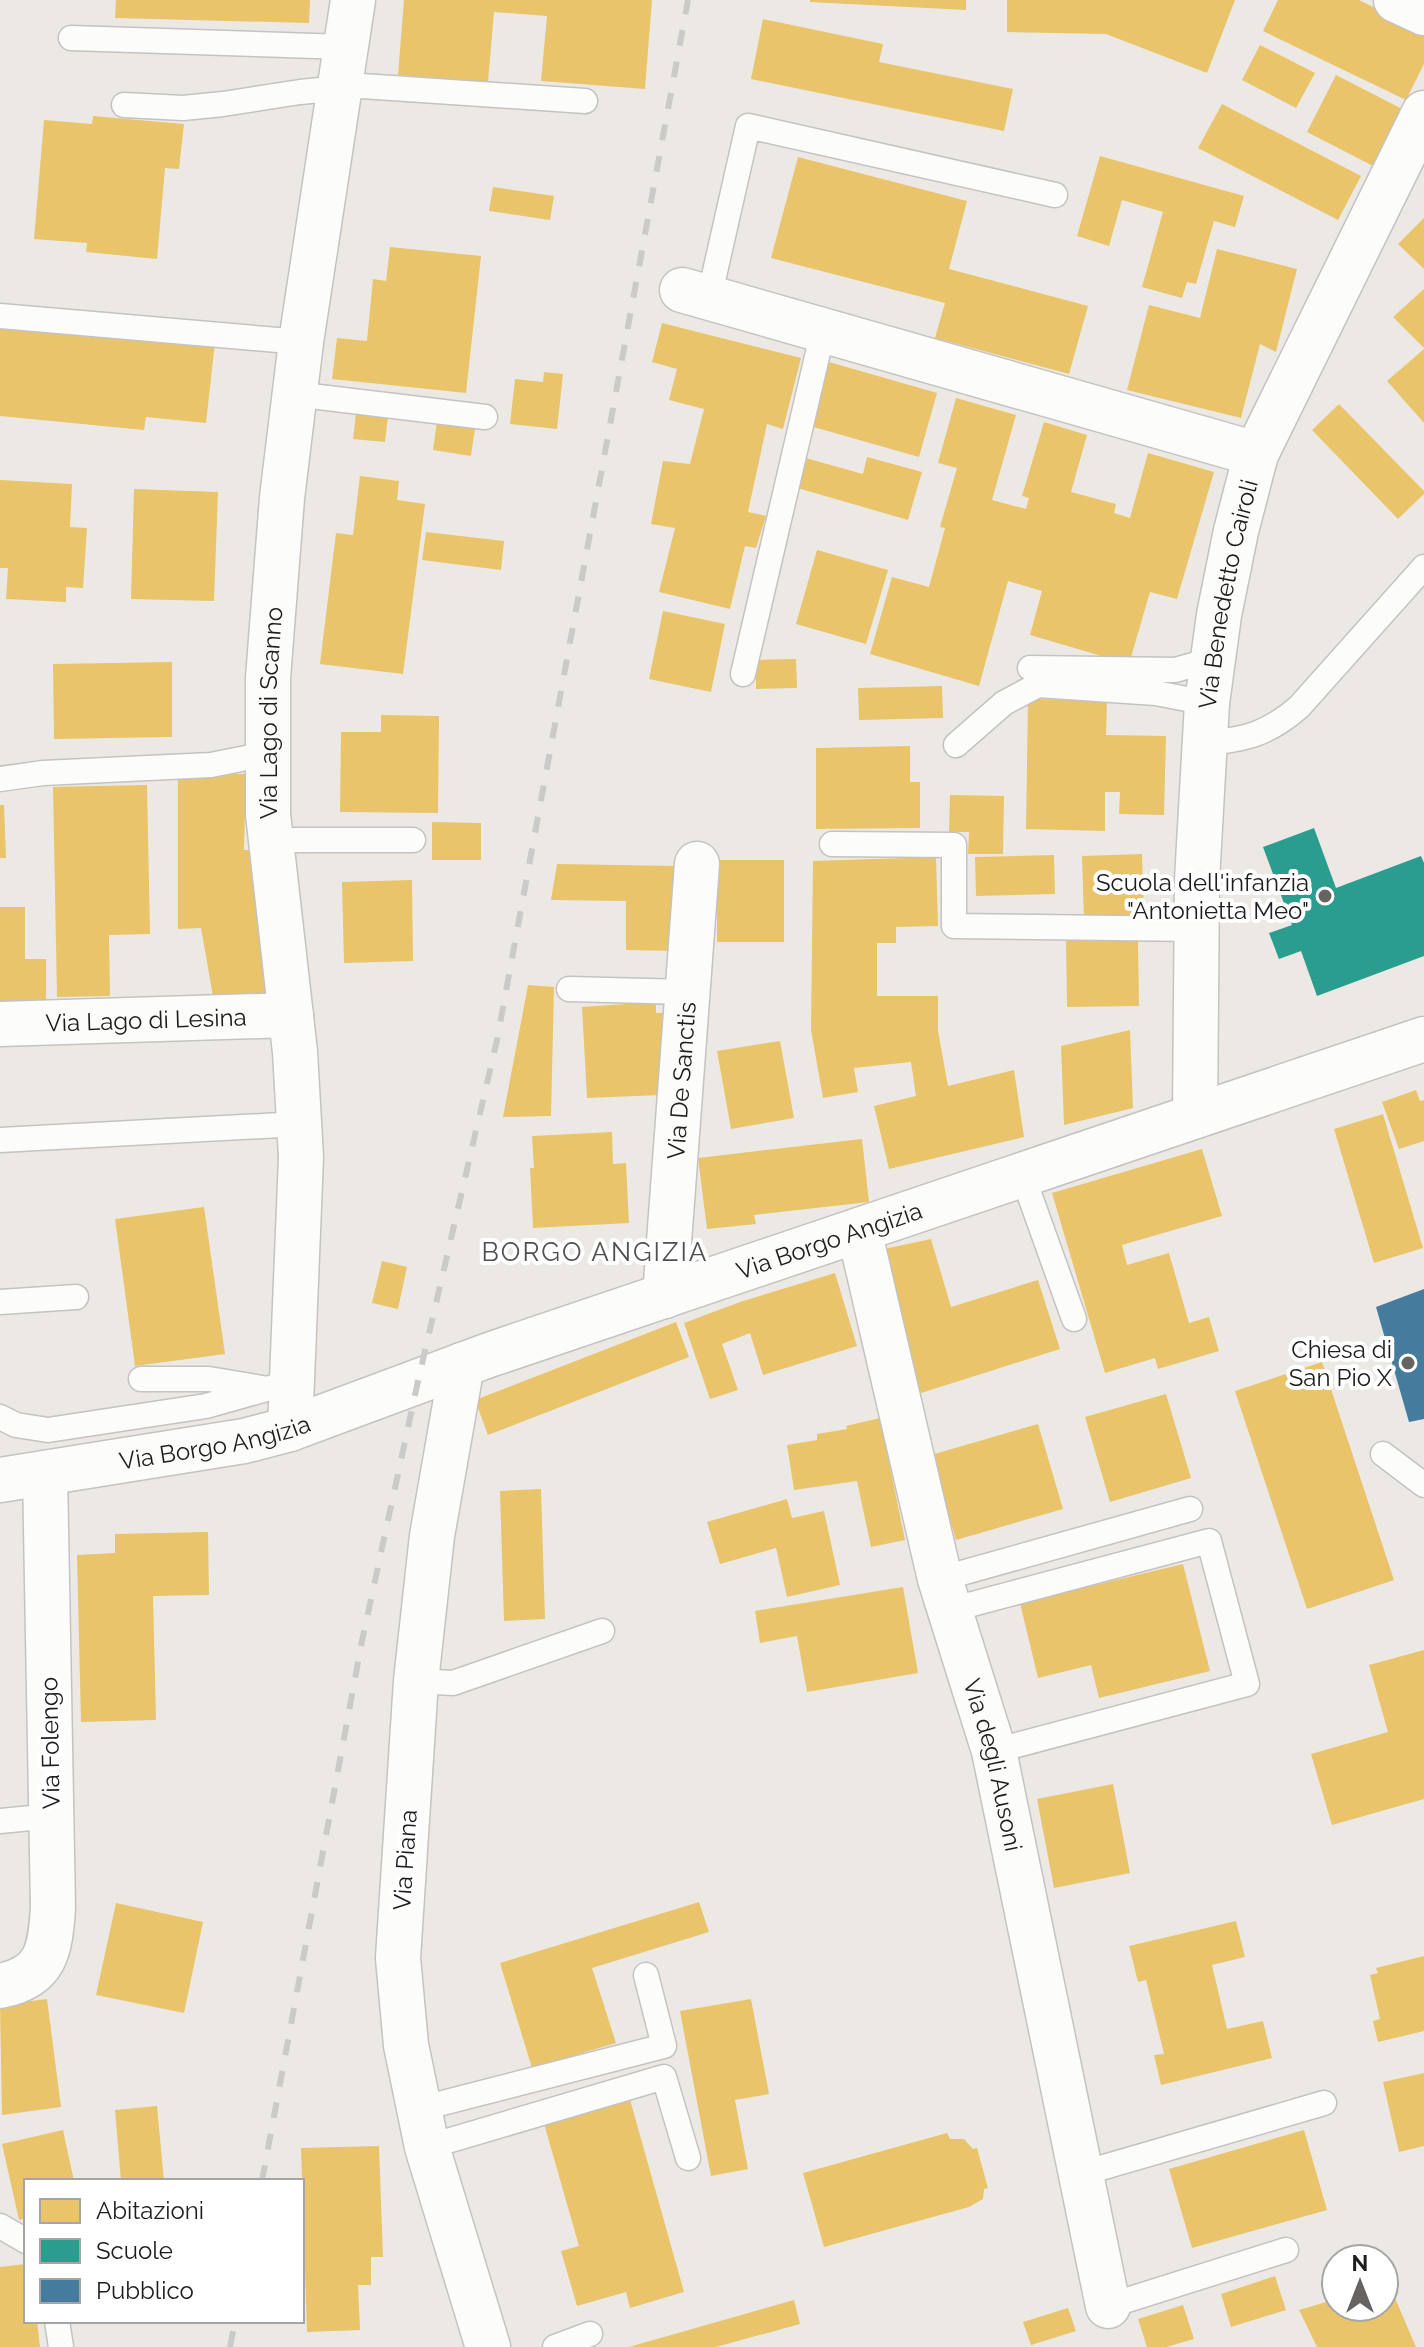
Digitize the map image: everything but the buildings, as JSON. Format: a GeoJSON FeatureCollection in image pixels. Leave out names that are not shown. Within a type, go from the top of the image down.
{"type":"FeatureCollection","features":[{"type":"Feature","properties":{"kind":"street","name":"Via Lago di Scanno"},"geometry":{"type":"LineString","coordinates":[[290,1429],[280,1386],[300,1213],[300,1124],[291,1015],[270,840],[266,754],[269,647],[294,394],[353,0]]}},
{"type":"Feature","properties":{"kind":"street"},"geometry":{"type":"LineString","coordinates":[[1396,0],[1424,13]]}},
{"type":"Feature","properties":{"kind":"street","name":"Via Benedetto Cairoli"},"geometry":{"type":"LineString","coordinates":[[1195,1116],[1196,929],[1205,723],[1211,660],[1236,531],[1256,454],[1423,116]]}},
{"type":"Feature","properties":{"kind":"street"},"geometry":{"type":"LineString","coordinates":[[695,294],[1256,454]]}},
{"type":"Feature","properties":{"kind":"street","name":"Via De Sanctis"},"geometry":{"type":"LineString","coordinates":[[665,1296],[697,864]]}},
{"type":"Feature","properties":{"kind":"street","name":"Via Lago di Lesina"},"geometry":{"type":"LineString","coordinates":[[0,1024],[291,1015]]}},
{"type":"Feature","properties":{"kind":"street","name":"Via Borgo Angizia"},"geometry":{"type":"LineString","coordinates":[[0,1480],[229,1443],[290,1429],[462,1365],[1424,1039]]}},
{"type":"Feature","properties":{"kind":"street","name":"Via degli Ausoni"},"geometry":{"type":"LineString","coordinates":[[859,1230],[945,1594],[994,1751],[1108,2306]]}},
{"type":"Feature","properties":{"kind":"street","name":"Via Piana"},"geometry":{"type":"LineString","coordinates":[[462,1365],[432,1536],[416,1681],[398,1958],[406,2045],[423,2128],[488,2347]]}},
{"type":"Feature","properties":{"kind":"street","name":"Via Folengo"},"geometry":{"type":"LineString","coordinates":[[0,1986],[31,1975],[46,1956],[51,1938],[45,1473]]}},
{"type":"Feature","properties":{"kind":"lane"},"geometry":{"type":"LineString","coordinates":[[71,38],[343,67],[362,86],[585,101]]}},
{"type":"Feature","properties":{"kind":"lane"},"geometry":{"type":"LineString","coordinates":[[124,105],[183,108],[223,104],[343,67]]}},
{"type":"Feature","properties":{"kind":"lane"},"geometry":{"type":"LineString","coordinates":[[695,294],[748,126],[1055,195]]}},
{"type":"Feature","properties":{"kind":"lane"},"geometry":{"type":"LineString","coordinates":[[0,316],[301,342]]}},
{"type":"Feature","properties":{"kind":"lane"},"geometry":{"type":"LineString","coordinates":[[743,674],[823,331]]}},
{"type":"Feature","properties":{"kind":"lane"},"geometry":{"type":"LineString","coordinates":[[294,394],[485,417]]}},
{"type":"Feature","properties":{"kind":"lane"},"geometry":{"type":"LineString","coordinates":[[956,745],[1004,703],[1038,685],[1156,693],[1205,723],[1245,737],[1279,725],[1299,707],[1424,567]]}},
{"type":"Feature","properties":{"kind":"lane"},"geometry":{"type":"LineString","coordinates":[[1030,668],[1175,670],[1211,660]]}},
{"type":"Feature","properties":{"kind":"lane"},"geometry":{"type":"LineString","coordinates":[[0,779],[43,773],[211,765],[266,754]]}},
{"type":"Feature","properties":{"kind":"lane"},"geometry":{"type":"LineString","coordinates":[[270,840],[413,840]]}},
{"type":"Feature","properties":{"kind":"lane"},"geometry":{"type":"LineString","coordinates":[[832,844],[954,845],[954,926],[1196,929]]}},
{"type":"Feature","properties":{"kind":"lane"},"geometry":{"type":"LineString","coordinates":[[569,989],[687,992]]}},
{"type":"Feature","properties":{"kind":"lane"},"geometry":{"type":"LineString","coordinates":[[0,1140],[300,1124]]}},
{"type":"Feature","properties":{"kind":"lane"},"geometry":{"type":"LineString","coordinates":[[1022,1174],[1074,1319]]}},
{"type":"Feature","properties":{"kind":"lane"},"geometry":{"type":"LineString","coordinates":[[0,1302],[76,1297]]}},
{"type":"Feature","properties":{"kind":"lane"},"geometry":{"type":"LineString","coordinates":[[141,1379],[209,1379],[280,1386]]}},
{"type":"Feature","properties":{"kind":"lane"},"geometry":{"type":"LineString","coordinates":[[0,1417],[16,1425],[48,1430],[206,1406],[280,1386]]}},
{"type":"Feature","properties":{"kind":"lane"},"geometry":{"type":"LineString","coordinates":[[1383,1454],[1424,1485]]}},
{"type":"Feature","properties":{"kind":"lane"},"geometry":{"type":"LineString","coordinates":[[945,1594],[1190,1509]]}},
{"type":"Feature","properties":{"kind":"lane"},"geometry":{"type":"LineString","coordinates":[[945,1594],[1209,1541],[1247,1684],[994,1751]]}},
{"type":"Feature","properties":{"kind":"lane"},"geometry":{"type":"LineString","coordinates":[[416,1681],[453,1683],[602,1631]]}},
{"type":"Feature","properties":{"kind":"lane"},"geometry":{"type":"LineString","coordinates":[[0,1821],[51,1816]]}},
{"type":"Feature","properties":{"kind":"lane"},"geometry":{"type":"LineString","coordinates":[[423,2128],[664,2046],[646,1975]]}},
{"type":"Feature","properties":{"kind":"lane"},"geometry":{"type":"LineString","coordinates":[[423,2128],[664,2077],[688,2158]]}},
{"type":"Feature","properties":{"kind":"lane"},"geometry":{"type":"LineString","coordinates":[[1080,2174],[1324,2103]]}},
{"type":"Feature","properties":{"kind":"lane"},"geometry":{"type":"LineString","coordinates":[[0,2226],[24,2240]]}},
{"type":"Feature","properties":{"kind":"lane"},"geometry":{"type":"LineString","coordinates":[[1108,2306],[1286,2250]]}},
{"type":"Feature","properties":{"kind":"lane"},"geometry":{"type":"LineString","coordinates":[[57,2323],[61,2347]]}},
{"type":"Feature","properties":{"kind":"lane"},"geometry":{"type":"LineString","coordinates":[[555,2347],[590,2334]]}},
{"type":"Feature","properties":{"kind":"railway"},"geometry":{"type":"LineString","coordinates":[[262,2179],[362,1641],[497,1040],[688,0]]}},
{"type":"Feature","properties":{"kind":"railway"},"geometry":{"type":"LineString","coordinates":[[230,2347],[235,2323]]}},
{"type":"Feature","properties":{"kind":"place","name":"Scuola dell'infanzia \"Antonietta Meo\""},"geometry":{"type":"Point","coordinates":[1325,896]}},
{"type":"Feature","properties":{"kind":"place","name":"Chiesa di San Pio X"},"geometry":{"type":"Point","coordinates":[1408,1363]}},
{"type":"Feature","properties":{"kind":"district","name":"BORGO ANGIZIA"},"geometry":{"type":"Point","coordinates":[595,1252]}}]}
